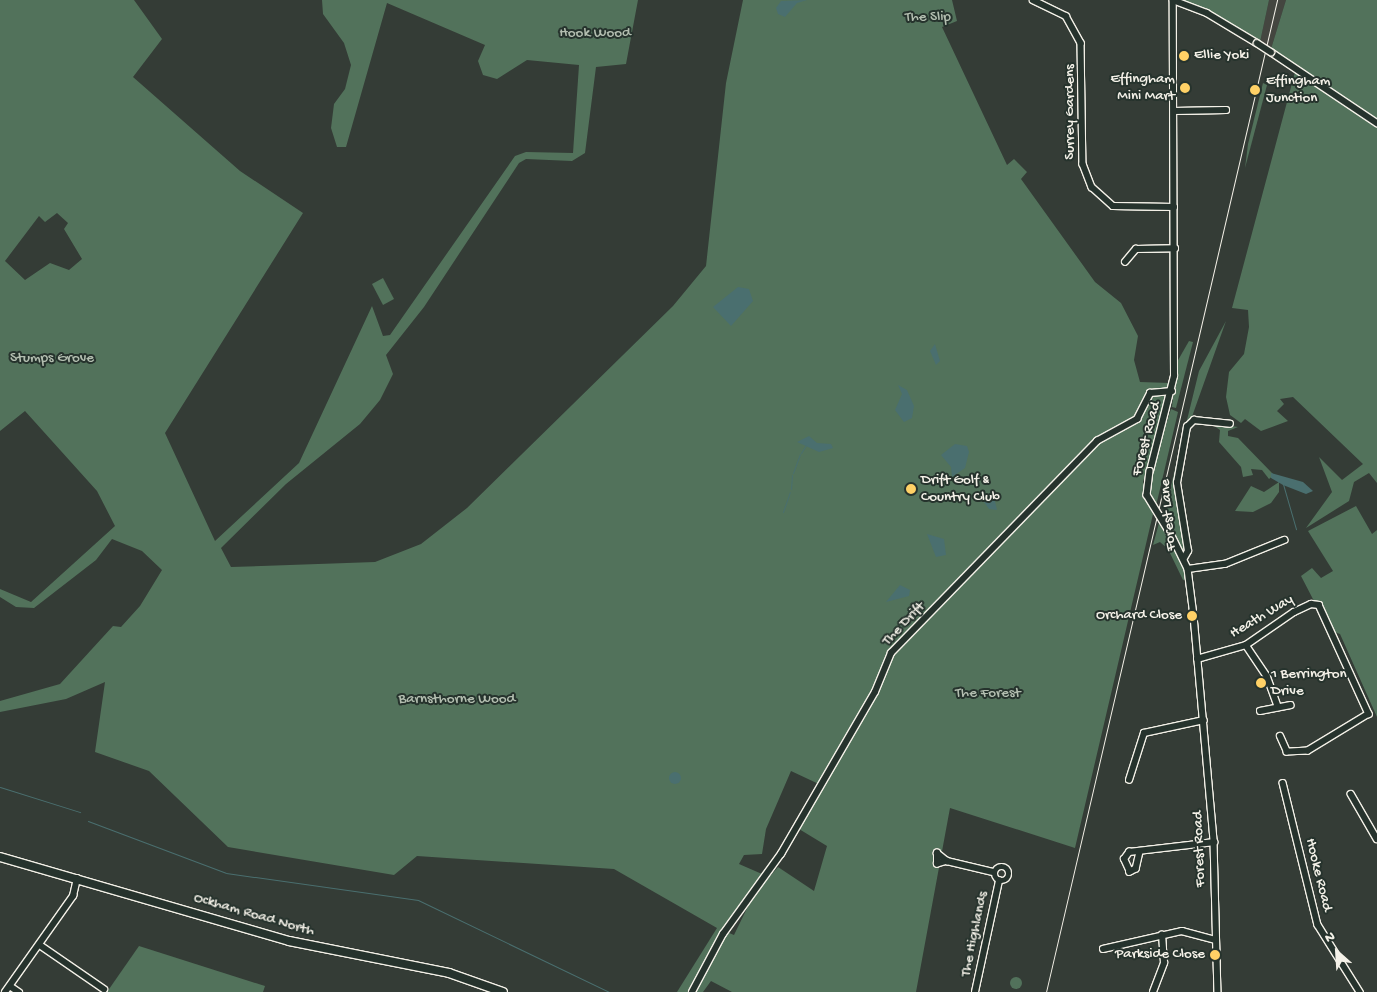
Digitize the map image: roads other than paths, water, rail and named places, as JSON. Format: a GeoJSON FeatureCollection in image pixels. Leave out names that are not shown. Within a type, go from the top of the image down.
{"type":"FeatureCollection","features":[{"type":"Feature","properties":{"kind":"main road","name":"Ockham Road North"},"geometry":{"type":"LineString","coordinates":[[0,857],[289,941],[449,973],[503,992]]}},
{"type":"Feature","properties":{"kind":"street","name":"Surrey Gardens"},"geometry":{"type":"LineString","coordinates":[[1033,0],[1066,16],[1081,42],[1083,164],[1092,187],[1113,206],[1174,207]]}},
{"type":"Feature","properties":{"kind":"street","name":"Forest Road"},"geometry":{"type":"LineString","coordinates":[[1173,0],[1175,248],[1172,391],[1150,471],[1147,495],[1172,536],[1188,569],[1204,720],[1214,842],[1215,940],[1218,992]]}},
{"type":"Feature","properties":{"kind":"street"},"geometry":{"type":"LineString","coordinates":[[1173,0],[1186,5],[1271,52],[1377,123]]}},
{"type":"Feature","properties":{"kind":"street"},"geometry":{"type":"LineString","coordinates":[[1173,8],[1186,5]]}},
{"type":"Feature","properties":{"kind":"street"},"geometry":{"type":"LineString","coordinates":[[1174,111],[1226,110]]}},
{"type":"Feature","properties":{"kind":"street"},"geometry":{"type":"LineString","coordinates":[[1125,262],[1136,249],[1175,248]]}},
{"type":"Feature","properties":{"kind":"street","name":"The Drift"},"geometry":{"type":"LineString","coordinates":[[692,992],[723,934],[781,854],[875,692],[891,653],[1097,441],[1137,419],[1150,393],[1172,391]]}},
{"type":"Feature","properties":{"kind":"street","name":"Forest Lane"},"geometry":{"type":"LineString","coordinates":[[1184,558],[1188,551],[1177,483],[1187,427],[1194,420],[1230,424]]}},
{"type":"Feature","properties":{"kind":"street"},"geometry":{"type":"LineString","coordinates":[[1188,569],[1225,564],[1284,540]]}},
{"type":"Feature","properties":{"kind":"street","name":"Heath Way"},"geometry":{"type":"LineString","coordinates":[[1197,659],[1246,645],[1294,612],[1317,604],[1369,712],[1308,751],[1287,752],[1280,736]]}},
{"type":"Feature","properties":{"kind":"street"},"geometry":{"type":"LineString","coordinates":[[1246,645],[1267,676],[1278,707]]}},
{"type":"Feature","properties":{"kind":"street"},"geometry":{"type":"LineString","coordinates":[[1260,711],[1290,705]]}},
{"type":"Feature","properties":{"kind":"street"},"geometry":{"type":"LineString","coordinates":[[1129,780],[1144,733],[1204,720]]}},
{"type":"Feature","properties":{"kind":"street","name":"Hooke Road"},"geometry":{"type":"LineString","coordinates":[[1283,783],[1318,925],[1360,992]]}},
{"type":"Feature","properties":{"kind":"street"},"geometry":{"type":"LineString","coordinates":[[1351,794],[1377,840]]}},
{"type":"Feature","properties":{"kind":"street"},"geometry":{"type":"LineString","coordinates":[[1140,852],[1214,842]]}},
{"type":"Feature","properties":{"kind":"street","name":"The Highlands"},"geometry":{"type":"LineString","coordinates":[[947,861],[994,872],[999,881],[975,992]]}},
{"type":"Feature","properties":{"kind":"street","name":"The Highlands"},"geometry":{"type":"LineString","coordinates":[[994,872],[1000,866],[1008,870],[1008,878],[999,881]]}},
{"type":"Feature","properties":{"kind":"street"},"geometry":{"type":"LineString","coordinates":[[6,992],[73,896],[77,878]]}},
{"type":"Feature","properties":{"kind":"street"},"geometry":{"type":"LineString","coordinates":[[1103,949],[1185,931],[1215,940]]}},
{"type":"Feature","properties":{"kind":"street"},"geometry":{"type":"LineString","coordinates":[[1153,992],[1164,963],[1162,935]]}},
{"type":"Feature","properties":{"kind":"street"},"geometry":{"type":"LineString","coordinates":[[40,945],[104,990]]}},
{"type":"Feature","properties":{"kind":"street"},"geometry":{"type":"LineString","coordinates":[[10,986],[19,992]]}},
{"type":"Feature","properties":{"kind":"water"},"geometry":{"type":"Polygon","coordinates":[[[807,0],[797,3],[785,17],[778,14],[776,8],[781,1],[807,0]]]}},
{"type":"Feature","properties":{"kind":"water"},"geometry":{"type":"Polygon","coordinates":[[[738,287],[749,289],[753,301],[731,326],[713,307],[738,287]]]}},
{"type":"Feature","properties":{"kind":"water"},"geometry":{"type":"Polygon","coordinates":[[[935,344],[940,361],[936,365],[930,351],[935,344]]]}},
{"type":"Feature","properties":{"kind":"water"},"geometry":{"type":"Polygon","coordinates":[[[898,385],[907,390],[914,406],[912,418],[904,422],[895,410],[902,394],[898,385]]]}},
{"type":"Feature","properties":{"kind":"water"},"geometry":{"type":"Polygon","coordinates":[[[809,436],[817,443],[831,444],[833,448],[819,452],[797,442],[809,436]]]}},
{"type":"Feature","properties":{"kind":"water"},"geometry":{"type":"Polygon","coordinates":[[[955,444],[967,446],[969,452],[965,468],[952,477],[951,467],[941,455],[955,444]]]}},
{"type":"Feature","properties":{"kind":"water"},"geometry":{"type":"Polygon","coordinates":[[[1271,473],[1303,482],[1313,491],[1306,494],[1283,485],[1271,478],[1271,473]]]}},
{"type":"Feature","properties":{"kind":"water"},"geometry":{"type":"Polygon","coordinates":[[[979,495],[994,497],[997,510],[989,509],[979,495]]]}},
{"type":"Feature","properties":{"kind":"water"},"geometry":{"type":"Polygon","coordinates":[[[927,534],[944,539],[946,555],[936,557],[927,534]]]}},
{"type":"Feature","properties":{"kind":"water"},"geometry":{"type":"Polygon","coordinates":[[[900,585],[910,590],[909,596],[886,602],[900,585]]]}},
{"type":"Feature","properties":{"kind":"water"},"geometry":{"type":"Polygon","coordinates":[[[675,772],[681,778],[675,784],[669,778],[675,772]]]}},
{"type":"Feature","properties":{"kind":"waterway"},"geometry":{"type":"LineString","coordinates":[[801,453],[806,445]]}},
{"type":"Feature","properties":{"kind":"waterway"},"geometry":{"type":"LineString","coordinates":[[793,473],[800,454]]}},
{"type":"Feature","properties":{"kind":"waterway"},"geometry":{"type":"LineString","coordinates":[[791,489],[792,475]]}},
{"type":"Feature","properties":{"kind":"waterway"},"geometry":{"type":"LineString","coordinates":[[1283,484],[1296,529]]}},
{"type":"Feature","properties":{"kind":"waterway"},"geometry":{"type":"LineString","coordinates":[[783,512],[790,492]]}},
{"type":"Feature","properties":{"kind":"waterway"},"geometry":{"type":"LineString","coordinates":[[0,787],[80,812]]}},
{"type":"Feature","properties":{"kind":"waterway"},"geometry":{"type":"LineString","coordinates":[[88,821],[226,873],[418,900],[609,992]]}},
{"type":"Feature","properties":{"kind":"railway"},"geometry":{"type":"LineString","coordinates":[[1046,992],[1277,0]]}},
{"type":"Feature","properties":{"kind":"place","name":"Ellie Yoki"},"geometry":{"type":"Point","coordinates":[1184,56]}},
{"type":"Feature","properties":{"kind":"place","name":"Effingham Mini Mart"},"geometry":{"type":"Point","coordinates":[1185,88]}},
{"type":"Feature","properties":{"kind":"place","name":"Effingham Junction"},"geometry":{"type":"Point","coordinates":[1255,90]}},
{"type":"Feature","properties":{"kind":"place","name":"Drift Golf & Country Club"},"geometry":{"type":"Point","coordinates":[911,489]}},
{"type":"Feature","properties":{"kind":"place","name":"Orchard Close"},"geometry":{"type":"Point","coordinates":[1192,616]}},
{"type":"Feature","properties":{"kind":"place","name":"1 Berrington Drive"},"geometry":{"type":"Point","coordinates":[1261,683]}},
{"type":"Feature","properties":{"kind":"place","name":"Parkside Close"},"geometry":{"type":"Point","coordinates":[1215,955]}},
{"type":"Feature","properties":{"kind":"park label","name":"The Slip"},"geometry":{"type":"Point","coordinates":[928,18]}},
{"type":"Feature","properties":{"kind":"park label","name":"Hook Wood"},"geometry":{"type":"Point","coordinates":[595,34]}},
{"type":"Feature","properties":{"kind":"park label","name":"Stumps Grove"},"geometry":{"type":"Point","coordinates":[52,359]}},
{"type":"Feature","properties":{"kind":"park label","name":"The Forest"},"geometry":{"type":"Point","coordinates":[988,694]}},
{"type":"Feature","properties":{"kind":"park label","name":"Barnsthorne Wood"},"geometry":{"type":"Point","coordinates":[457,700]}}]}
